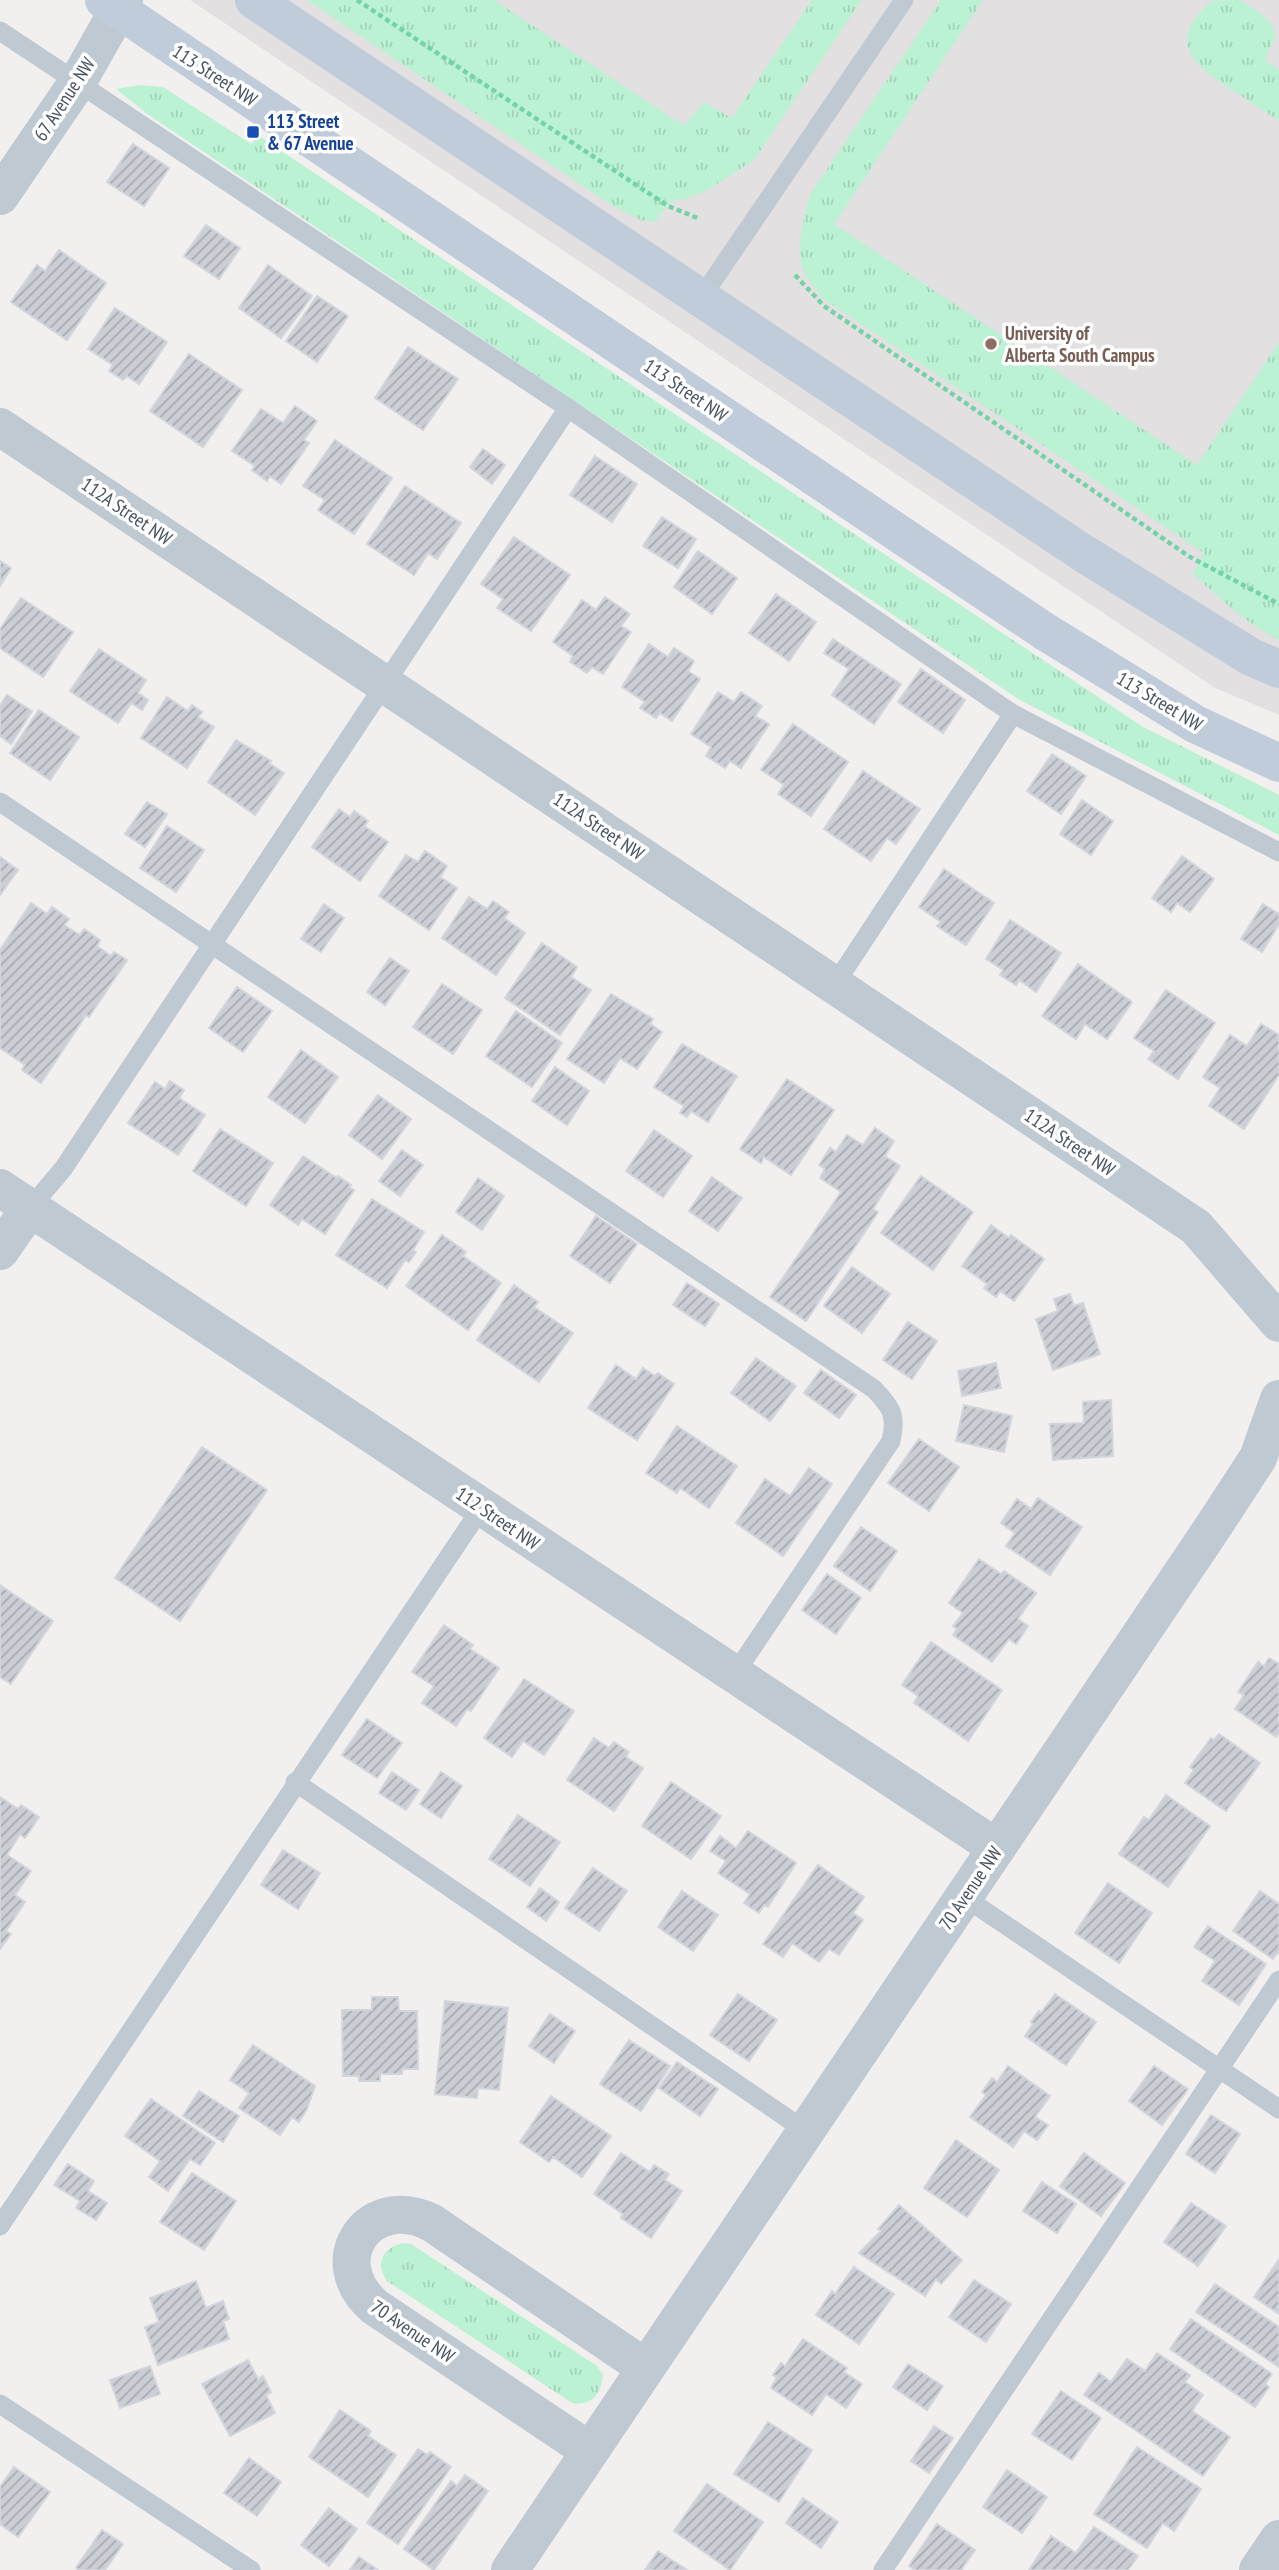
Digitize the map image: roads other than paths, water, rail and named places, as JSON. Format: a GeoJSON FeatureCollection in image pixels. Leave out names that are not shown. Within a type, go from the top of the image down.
{"type":"FeatureCollection","features":[{"type":"Feature","properties":{"kind":"main road"},"geometry":{"type":"LineString","coordinates":[[254,0],[1083,554],[1251,657],[1279,669]]}},
{"type":"Feature","properties":{"kind":"main road","name":"113 Street NW"},"geometry":{"type":"LineString","coordinates":[[115,3],[1044,631],[1195,724],[1279,762]]}},
{"type":"Feature","properties":{"kind":"street","name":"67 Avenue NW"},"geometry":{"type":"LineString","coordinates":[[0,196],[77,83],[115,3]]}},
{"type":"Feature","properties":{"kind":"street","name":"112A Street NW"},"geometry":{"type":"LineString","coordinates":[[0,427],[1196,1227],[1279,1323]]}},
{"type":"Feature","properties":{"kind":"street"},"geometry":{"type":"LineString","coordinates":[[0,1251],[15,1198]]}},
{"type":"Feature","properties":{"kind":"street","name":"112 Street NW"},"geometry":{"type":"LineString","coordinates":[[15,1198],[997,1848]]}},
{"type":"Feature","properties":{"kind":"street","name":"70 Avenue NW"},"geometry":{"type":"LineString","coordinates":[[510,2570],[1258,1458],[1279,1399]]}},
{"type":"Feature","properties":{"kind":"street","name":"70 Avenue NW"},"geometry":{"type":"LineString","coordinates":[[590,2451],[363,2297],[355,2283],[351,2267],[353,2251],[360,2236],[371,2224],[385,2216],[401,2213],[418,2216],[646,2368]]}},
{"type":"Feature","properties":{"kind":"street"},"geometry":{"type":"LineString","coordinates":[[1258,2570],[1279,2539]]}},
{"type":"Feature","properties":{"kind":"lane"},"geometry":{"type":"LineString","coordinates":[[701,298],[904,0]]}},
{"type":"Feature","properties":{"kind":"lane"},"geometry":{"type":"LineString","coordinates":[[0,31],[568,408],[1013,713],[1279,852]]}},
{"type":"Feature","properties":{"kind":"lane"},"geometry":{"type":"LineString","coordinates":[[15,1198],[63,1169],[568,408]]}},
{"type":"Feature","properties":{"kind":"lane"},"geometry":{"type":"LineString","coordinates":[[835,984],[1013,713]]}},
{"type":"Feature","properties":{"kind":"lane"},"geometry":{"type":"LineString","coordinates":[[0,802],[863,1381],[889,1404],[895,1421],[891,1441],[734,1675]]}},
{"type":"Feature","properties":{"kind":"lane"},"geometry":{"type":"LineString","coordinates":[[0,2227],[295,1782],[482,1507]]}},
{"type":"Feature","properties":{"kind":"lane"},"geometry":{"type":"LineString","coordinates":[[295,1782],[806,2131]]}},
{"type":"Feature","properties":{"kind":"lane"},"geometry":{"type":"LineString","coordinates":[[964,1897],[1279,2109]]}},
{"type":"Feature","properties":{"kind":"lane"},"geometry":{"type":"LineString","coordinates":[[883,2570],[1279,1980]]}},
{"type":"Feature","properties":{"kind":"lane"},"geometry":{"type":"LineString","coordinates":[[0,2404],[251,2570]]}},
{"type":"Feature","properties":{"kind":"place","name":"113 Street & 67 Avenue"},"geometry":{"type":"Point","coordinates":[253,132]}},
{"type":"Feature","properties":{"kind":"place","name":"University of Alberta South Campus"},"geometry":{"type":"Point","coordinates":[991,344]}}]}
